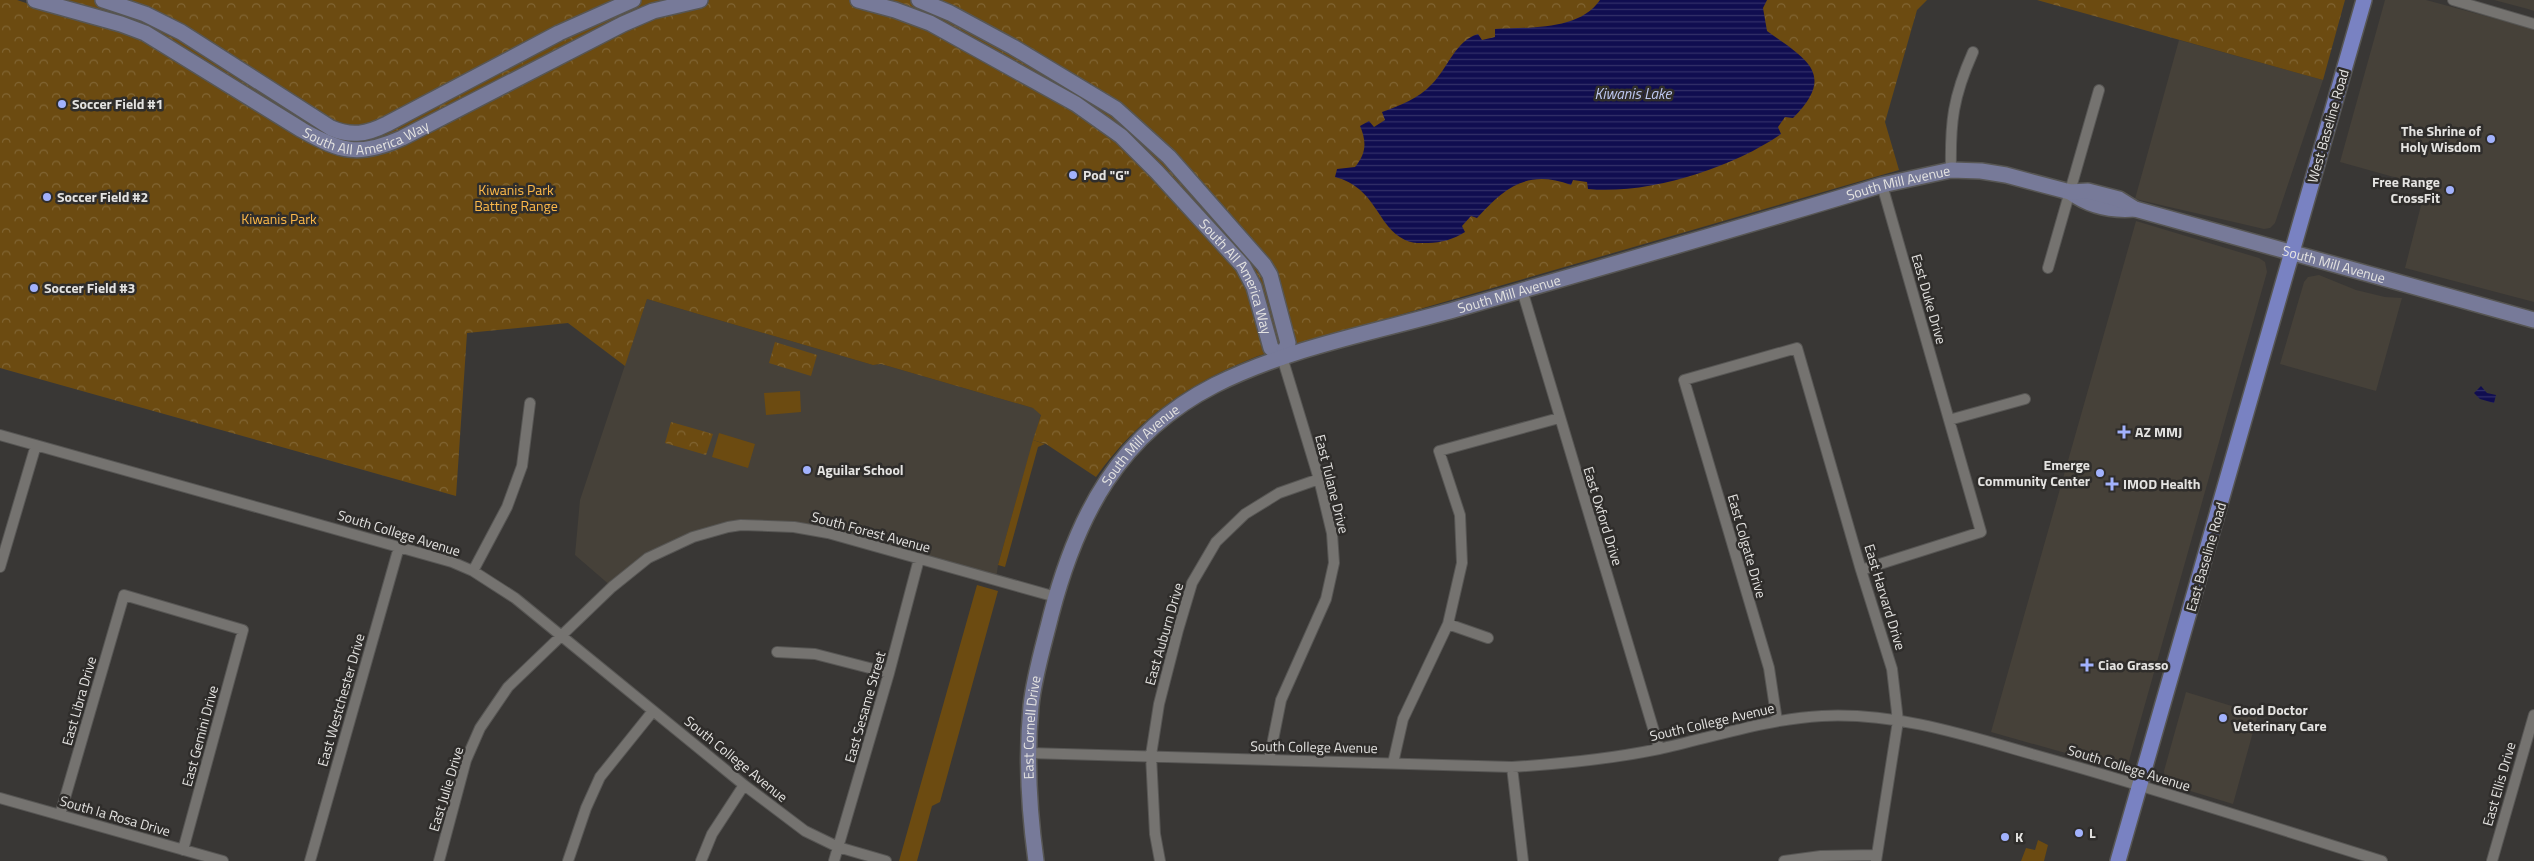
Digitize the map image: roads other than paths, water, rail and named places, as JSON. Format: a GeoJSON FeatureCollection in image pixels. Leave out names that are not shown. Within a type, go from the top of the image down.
{"type":"FeatureCollection","features":[{"type":"Feature","properties":{"kind":"main road","name":"West Baseline Road"},"geometry":{"type":"LineString","coordinates":[[2292,252],[2364,0]]}},
{"type":"Feature","properties":{"kind":"main road","name":"East Baseline Road"},"geometry":{"type":"LineString","coordinates":[[2118,861],[2292,252]]}},
{"type":"Feature","properties":{"kind":"street","name":"South All America Way"},"geometry":{"type":"LineString","coordinates":[[34,0],[121,24],[155,39],[277,115],[328,144],[353,151],[365,151],[402,138],[548,62],[653,11],[700,0]]}},
{"type":"Feature","properties":{"kind":"street","name":"South All America Way"},"geometry":{"type":"LineString","coordinates":[[103,0],[154,17],[181,32],[331,128],[352,135],[363,134],[387,124],[540,44],[633,0]]}},
{"type":"Feature","properties":{"kind":"street","name":"South All America Way"},"geometry":{"type":"LineString","coordinates":[[858,0],[895,10],[930,23],[1076,104],[1121,136],[1157,172],[1243,266],[1254,287],[1271,348],[1282,357],[1288,343],[1270,275],[1264,265],[1169,158],[1132,122],[1103,100],[950,13],[919,0]]}},
{"type":"Feature","properties":{"kind":"street"},"geometry":{"type":"LineString","coordinates":[[2453,0],[2534,24]]}},
{"type":"Feature","properties":{"kind":"street"},"geometry":{"type":"LineString","coordinates":[[121,24],[125,7]]}},
{"type":"Feature","properties":{"kind":"street"},"geometry":{"type":"LineString","coordinates":[[540,44],[548,62]]}},
{"type":"Feature","properties":{"kind":"street"},"geometry":{"type":"LineString","coordinates":[[1951,170],[1951,127],[1954,106],[1960,82],[1973,52]]}},
{"type":"Feature","properties":{"kind":"street"},"geometry":{"type":"LineString","coordinates":[[2048,268],[2099,90]]}},
{"type":"Feature","properties":{"kind":"street"},"geometry":{"type":"LineString","coordinates":[[277,115],[287,100]]}},
{"type":"Feature","properties":{"kind":"street"},"geometry":{"type":"LineString","coordinates":[[1121,136],[1132,122]]}},
{"type":"Feature","properties":{"kind":"street","name":"South Mill Avenue"},"geometry":{"type":"LineString","coordinates":[[1056,597],[1075,538],[1092,502],[1114,469],[1140,439],[1163,420],[1201,394],[1238,375],[1282,357],[1522,290],[1882,185],[1951,170],[2006,174],[2070,192],[2086,191],[2111,197],[2135,209],[2534,320]]}},
{"type":"Feature","properties":{"kind":"street","name":"East Duke Drive"},"geometry":{"type":"LineString","coordinates":[[1861,570],[1981,532],[1882,185]]}},
{"type":"Feature","properties":{"kind":"street","name":"East Oxford Drive"},"geometry":{"type":"LineString","coordinates":[[1522,290],[1558,418],[1660,748]]}},
{"type":"Feature","properties":{"kind":"street"},"geometry":{"type":"LineString","coordinates":[[1263,321],[1281,316]]}},
{"type":"Feature","properties":{"kind":"street","name":"East Harvard Drive"},"geometry":{"type":"LineString","coordinates":[[1684,380],[1797,348],[1861,570],[1892,669],[1898,721],[1876,858]]}},
{"type":"Feature","properties":{"kind":"street","name":"East Tulane Drive"},"geometry":{"type":"LineString","coordinates":[[1269,760],[1280,700],[1326,599],[1334,563],[1332,533],[1319,479],[1282,357]]}},
{"type":"Feature","properties":{"kind":"street","name":"East Colgate Drive"},"geometry":{"type":"LineString","coordinates":[[1684,380],[1768,668],[1777,721]]}},
{"type":"Feature","properties":{"kind":"street"},"geometry":{"type":"LineString","coordinates":[[1950,420],[2025,398]]}},
{"type":"Feature","properties":{"kind":"street"},"geometry":{"type":"LineString","coordinates":[[473,571],[507,507],[522,466],[530,403]]}},
{"type":"Feature","properties":{"kind":"street"},"geometry":{"type":"LineString","coordinates":[[1392,763],[1403,719],[1448,624],[1462,564],[1460,515],[1439,451],[1558,418]]}},
{"type":"Feature","properties":{"kind":"street","name":"South College Avenue"},"geometry":{"type":"LineString","coordinates":[[0,435],[452,562],[473,571],[515,598],[561,638],[804,831],[838,847],[886,861]]}},
{"type":"Feature","properties":{"kind":"street"},"geometry":{"type":"LineString","coordinates":[[0,564],[36,445]]}},
{"type":"Feature","properties":{"kind":"street","name":"East Auburn Drive"},"geometry":{"type":"LineString","coordinates":[[1160,861],[1155,834],[1151,755],[1159,704],[1192,583],[1216,542],[1245,514],[1279,493],[1319,479]]}},
{"type":"Feature","properties":{"kind":"street","name":"South Forest Avenue"},"geometry":{"type":"LineString","coordinates":[[561,638],[612,587],[648,558],[693,537],[734,526],[794,527],[828,533],[1056,597]]}},
{"type":"Feature","properties":{"kind":"street","name":"East Westchester Drive"},"geometry":{"type":"LineString","coordinates":[[310,861],[399,547]]}},
{"type":"Feature","properties":{"kind":"street","name":"East Sesame Street"},"geometry":{"type":"LineString","coordinates":[[834,861],[920,559]]}},
{"type":"Feature","properties":{"kind":"street","name":"East Gemini Drive"},"geometry":{"type":"LineString","coordinates":[[124,595],[243,630],[183,850]]}},
{"type":"Feature","properties":{"kind":"street","name":"East Libra Drive"},"geometry":{"type":"LineString","coordinates":[[60,816],[124,595]]}},
{"type":"Feature","properties":{"kind":"street","name":"East Cornell Drive"},"geometry":{"type":"LineString","coordinates":[[1036,861],[1030,815],[1029,752],[1031,704],[1056,597]]}},
{"type":"Feature","properties":{"kind":"street"},"geometry":{"type":"LineString","coordinates":[[1448,624],[1488,638]]}},
{"type":"Feature","properties":{"kind":"street","name":"East Julie Drive"},"geometry":{"type":"LineString","coordinates":[[439,861],[466,760],[480,728],[508,687],[561,638]]}},
{"type":"Feature","properties":{"kind":"street"},"geometry":{"type":"LineString","coordinates":[[777,652],[815,654],[889,673]]}},
{"type":"Feature","properties":{"kind":"street"},"geometry":{"type":"LineString","coordinates":[[568,861],[586,808],[600,777],[653,711]]}},
{"type":"Feature","properties":{"kind":"street","name":"South College Avenue"},"geometry":{"type":"LineString","coordinates":[[1029,752],[1512,767],[1589,762],[1777,721],[1822,716],[1898,721],[1947,730],[2140,785],[2365,858],[2382,861]]}},
{"type":"Feature","properties":{"kind":"street","name":"East Ellis Drive"},"geometry":{"type":"LineString","coordinates":[[2492,861],[2534,716]]}},
{"type":"Feature","properties":{"kind":"street"},"geometry":{"type":"LineString","coordinates":[[1512,767],[1523,861]]}},
{"type":"Feature","properties":{"kind":"street"},"geometry":{"type":"LineString","coordinates":[[701,861],[712,834],[744,785]]}},
{"type":"Feature","properties":{"kind":"street","name":"South la Rosa Drive"},"geometry":{"type":"LineString","coordinates":[[0,798],[223,861]]}},
{"type":"Feature","properties":{"kind":"street"},"geometry":{"type":"LineString","coordinates":[[1784,861],[1821,856],[1876,858]]}},
{"type":"Feature","properties":{"kind":"water","name":"Kiwanis Lake"},"geometry":{"type":"Polygon","coordinates":[[[1600,0],[1767,0],[1763,8],[1767,31],[1804,59],[1811,69],[1814,79],[1813,90],[1806,103],[1793,118],[1785,117],[1778,127],[1781,134],[1739,158],[1689,177],[1637,188],[1588,189],[1587,182],[1573,180],[1571,185],[1542,179],[1530,180],[1508,190],[1477,218],[1471,216],[1462,226],[1465,232],[1452,239],[1438,242],[1411,242],[1395,234],[1360,190],[1349,182],[1335,177],[1337,169],[1355,167],[1363,153],[1364,137],[1360,126],[1369,121],[1374,127],[1385,120],[1382,112],[1421,94],[1438,78],[1458,49],[1470,38],[1478,34],[1482,40],[1495,37],[1495,29],[1538,27],[1567,22],[1591,10],[1600,0]]]}},
{"type":"Feature","properties":{"kind":"water"},"geometry":{"type":"Polygon","coordinates":[[[2481,386],[2487,393],[2496,395],[2494,403],[2480,399],[2474,393],[2481,386]]]}},
{"type":"Feature","properties":{"kind":"place","name":"Soccer Field #1"},"geometry":{"type":"Point","coordinates":[62,104]}},
{"type":"Feature","properties":{"kind":"place","name":"The Shrine of Holy Wisdom"},"geometry":{"type":"Point","coordinates":[2491,139]}},
{"type":"Feature","properties":{"kind":"place","name":"Pod \"G\""},"geometry":{"type":"Point","coordinates":[1073,175]}},
{"type":"Feature","properties":{"kind":"place","name":"Free Range CrossFit"},"geometry":{"type":"Point","coordinates":[2450,190]}},
{"type":"Feature","properties":{"kind":"place","name":"Soccer Field #2"},"geometry":{"type":"Point","coordinates":[47,197]}},
{"type":"Feature","properties":{"kind":"place","name":"Soccer Field #3"},"geometry":{"type":"Point","coordinates":[34,288]}},
{"type":"Feature","properties":{"kind":"place","name":"AZ MMJ"},"geometry":{"type":"Point","coordinates":[2124,432]}},
{"type":"Feature","properties":{"kind":"place","name":"Aguilar School"},"geometry":{"type":"Point","coordinates":[807,470]}},
{"type":"Feature","properties":{"kind":"place","name":"Emerge Community Center"},"geometry":{"type":"Point","coordinates":[2100,473]}},
{"type":"Feature","properties":{"kind":"place","name":"IMOD Health"},"geometry":{"type":"Point","coordinates":[2112,484]}},
{"type":"Feature","properties":{"kind":"place","name":"Ciao Grasso"},"geometry":{"type":"Point","coordinates":[2087,665]}},
{"type":"Feature","properties":{"kind":"place","name":"Good Doctor Veterinary Care"},"geometry":{"type":"Point","coordinates":[2223,718]}},
{"type":"Feature","properties":{"kind":"place","name":"L"},"geometry":{"type":"Point","coordinates":[2079,833]}},
{"type":"Feature","properties":{"kind":"place","name":"K"},"geometry":{"type":"Point","coordinates":[2005,837]}},
{"type":"Feature","properties":{"kind":"park label","name":"Kiwanis Park Batting Range"},"geometry":{"type":"Point","coordinates":[516,198]}},
{"type":"Feature","properties":{"kind":"park label","name":"Kiwanis Park"},"geometry":{"type":"Point","coordinates":[279,219]}}]}
